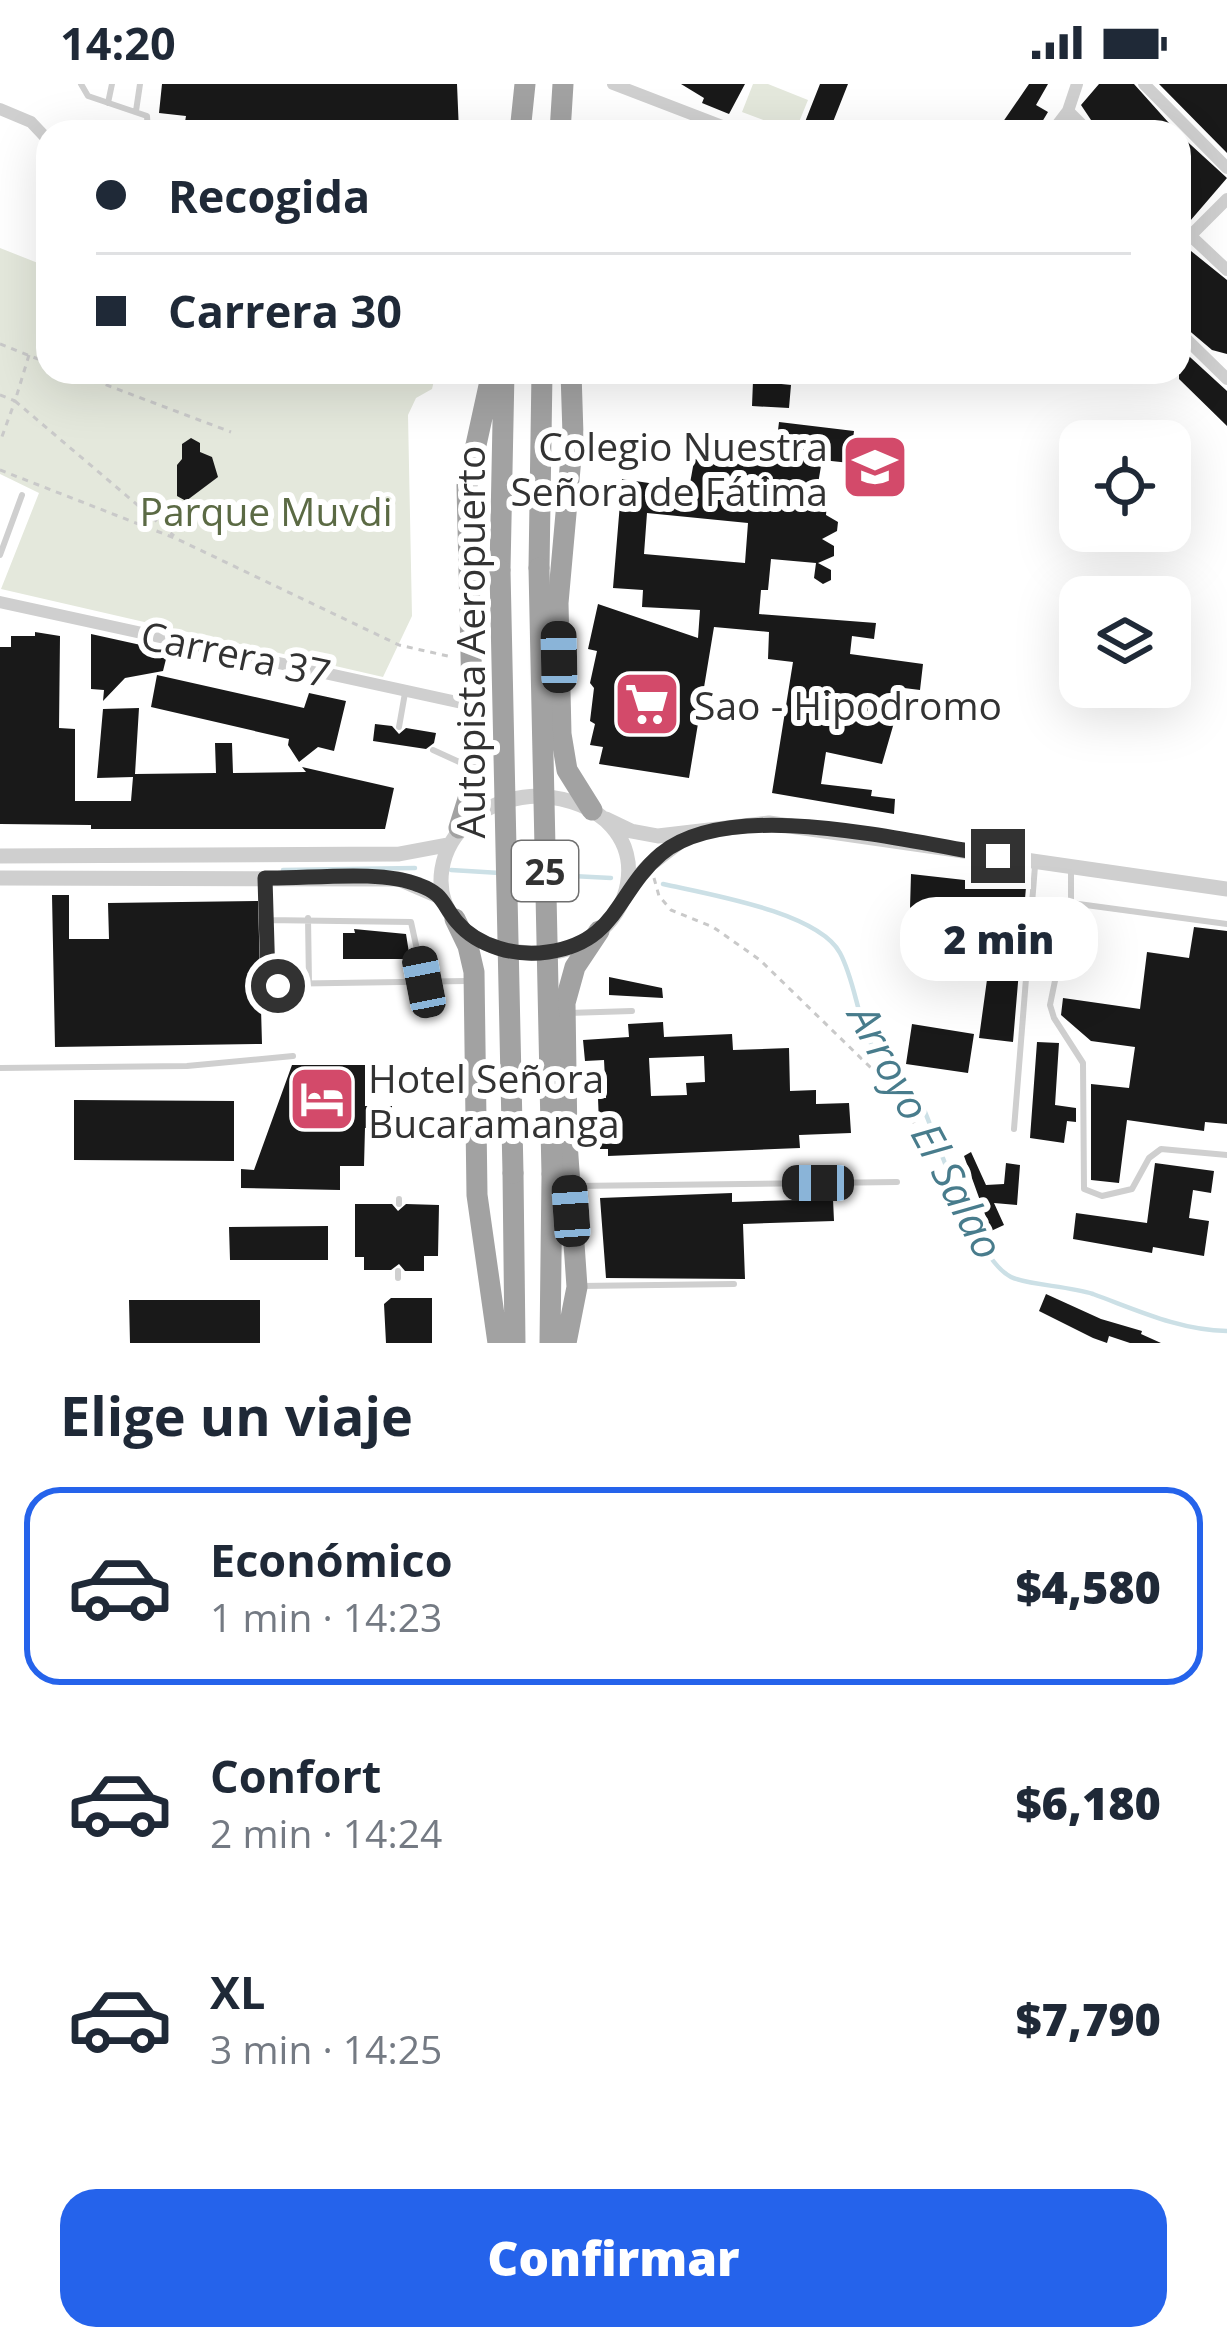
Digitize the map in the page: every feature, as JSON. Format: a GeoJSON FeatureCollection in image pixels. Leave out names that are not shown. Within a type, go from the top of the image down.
{"type":"FeatureCollection","features":[{"type":"Feature","properties":{"kind":"highway"},"geometry":{"type":"LineString","coordinates":[[521,120],[525,84]]}},
{"type":"Feature","properties":{"kind":"highway"},"geometry":{"type":"LineString","coordinates":[[561,120],[563,84]]}},
{"type":"Feature","properties":{"kind":"highway"},"geometry":{"type":"LineString","coordinates":[[453,836],[470,798],[474,768],[467,486],[489,384]]}},
{"type":"Feature","properties":{"kind":"highway","name":"Autopista Aeropuerto"},"geometry":{"type":"LineString","coordinates":[[504,384],[500,570],[515,1343]]}},
{"type":"Feature","properties":{"kind":"highway","name":"Autopista Aeropuerto"},"geometry":{"type":"LineString","coordinates":[[542,384],[538,568],[561,1180],[550,1343]]}},
{"type":"Feature","properties":{"kind":"highway"},"geometry":{"type":"LineString","coordinates":[[571,384],[573,435],[558,603],[561,734],[567,770],[599,815]]}},
{"type":"Feature","properties":{"kind":"highway"},"geometry":{"type":"LineString","coordinates":[[454,920],[468,946],[474,980],[477,1195],[498,1343]]}},
{"type":"Feature","properties":{"kind":"highway"},"geometry":{"type":"LineString","coordinates":[[566,1343],[577,1286],[561,1180],[566,997],[575,967],[599,931]]}},
{"type":"Feature","properties":{"kind":"street"},"geometry":{"type":"LineString","coordinates":[[613,84],[707,120]]}},
{"type":"Feature","properties":{"kind":"street"},"geometry":{"type":"LineString","coordinates":[[1062,120],[1077,84]]}},
{"type":"Feature","properties":{"kind":"street"},"geometry":{"type":"LineString","coordinates":[[1144,84],[1180,120]]}},
{"type":"Feature","properties":{"kind":"street"},"geometry":{"type":"LineString","coordinates":[[0,109],[36,127]]}},
{"type":"Feature","properties":{"kind":"street"},"geometry":{"type":"LineString","coordinates":[[1069,111],[1078,120]]}},
{"type":"Feature","properties":{"kind":"street"},"geometry":{"type":"LineString","coordinates":[[1191,132],[1227,168]]}},
{"type":"Feature","properties":{"kind":"street"},"geometry":{"type":"LineString","coordinates":[[1191,229],[1227,199]]}},
{"type":"Feature","properties":{"kind":"street"},"geometry":{"type":"LineString","coordinates":[[1191,243],[1227,270]]}},
{"type":"Feature","properties":{"kind":"street"},"geometry":{"type":"LineString","coordinates":[[1191,344],[1227,379]]}},
{"type":"Feature","properties":{"kind":"street","name":"Carrera 37"},"geometry":{"type":"LineString","coordinates":[[0,602],[471,705]]}},
{"type":"Feature","properties":{"kind":"street"},"geometry":{"type":"LineString","coordinates":[[0,856],[399,854],[453,836],[487,808],[529,796],[556,798],[644,834],[689,835],[769,823],[1227,889]]}},
{"type":"Feature","properties":{"kind":"street"},"geometry":{"type":"LineString","coordinates":[[599,815],[627,851],[630,886]]}},
{"type":"Feature","properties":{"kind":"street"},"geometry":{"type":"LineString","coordinates":[[453,836],[440,870],[443,898],[454,920],[478,939],[517,952],[552,952],[599,931],[619,911],[630,886],[648,866],[689,835]]}},
{"type":"Feature","properties":{"kind":"street"},"geometry":{"type":"LineString","coordinates":[[0,878],[399,879],[422,885],[443,898]]}},
{"type":"Feature","properties":{"kind":"lane"},"geometry":{"type":"LineString","coordinates":[[81,84],[88,96],[136,111],[148,120]]}},
{"type":"Feature","properties":{"kind":"lane"},"geometry":{"type":"LineString","coordinates":[[108,103],[112,84]]}},
{"type":"Feature","properties":{"kind":"lane"},"geometry":{"type":"LineString","coordinates":[[136,111],[140,84]]}},
{"type":"Feature","properties":{"kind":"lane"},"geometry":{"type":"LineString","coordinates":[[1209,361],[1227,367]]}},
{"type":"Feature","properties":{"kind":"lane"},"geometry":{"type":"LineString","coordinates":[[0,555],[22,495]]}},
{"type":"Feature","properties":{"kind":"lane"},"geometry":{"type":"LineString","coordinates":[[399,728],[405,690]]}},
{"type":"Feature","properties":{"kind":"lane"},"geometry":{"type":"LineString","coordinates":[[433,750],[474,768]]}},
{"type":"Feature","properties":{"kind":"lane"},"geometry":{"type":"LineString","coordinates":[[1014,1129],[1035,862]]}},
{"type":"Feature","properties":{"kind":"lane"},"geometry":{"type":"LineString","coordinates":[[1072,868],[1071,903],[1050,1005],[1084,1063],[1084,1189],[1102,1196],[1132,1189],[1149,1158],[1161,1149],[1227,1155]]}},
{"type":"Feature","properties":{"kind":"lane"},"geometry":{"type":"LineString","coordinates":[[265,878],[268,980],[278,986],[474,980]]}},
{"type":"Feature","properties":{"kind":"lane"},"geometry":{"type":"LineString","coordinates":[[1071,903],[1227,924]]}},
{"type":"Feature","properties":{"kind":"lane"},"geometry":{"type":"LineString","coordinates":[[308,918],[309,983]]}},
{"type":"Feature","properties":{"kind":"lane"},"geometry":{"type":"LineString","coordinates":[[266,920],[411,922],[424,982]]}},
{"type":"Feature","properties":{"kind":"lane"},"geometry":{"type":"LineString","coordinates":[[565,1014],[632,1011]]}},
{"type":"Feature","properties":{"kind":"lane"},"geometry":{"type":"LineString","coordinates":[[0,1069],[187,1066],[293,1056]]}},
{"type":"Feature","properties":{"kind":"lane"},"geometry":{"type":"LineString","coordinates":[[561,1180],[897,1182]]}},
{"type":"Feature","properties":{"kind":"lane"},"geometry":{"type":"LineString","coordinates":[[577,1286],[734,1284]]}},
{"type":"Feature","properties":{"kind":"path"},"geometry":{"type":"LineString","coordinates":[[0,344],[36,359]]}},
{"type":"Feature","properties":{"kind":"path"},"geometry":{"type":"LineString","coordinates":[[0,442],[29,356]]}},
{"type":"Feature","properties":{"kind":"path"},"geometry":{"type":"LineString","coordinates":[[103,384],[231,433]]}},
{"type":"Feature","properties":{"kind":"path"},"geometry":{"type":"LineString","coordinates":[[0,394],[15,401],[177,538]]}},
{"type":"Feature","properties":{"kind":"path"},"geometry":{"type":"LineString","coordinates":[[0,470],[177,538],[399,645],[470,661]]}},
{"type":"Feature","properties":{"kind":"path"},"geometry":{"type":"LineString","coordinates":[[648,866],[659,896],[671,910],[713,927],[760,960],[904,1100],[926,1150]]}},
{"type":"Feature","properties":{"kind":"green space"},"geometry":{"type":"Polygon","coordinates":[[[753,84],[768,84],[808,100],[800,120],[763,120],[742,112],[753,84]]]}},
{"type":"Feature","properties":{"kind":"green space","name":"Parque Muvdi"},"geometry":{"type":"Polygon","coordinates":[[[0,248],[36,262],[36,384],[433,384],[416,398],[408,415],[412,616],[383,677],[1,589],[39,493],[0,474],[0,248]]]}},
{"type":"Feature","properties":{"kind":"building"},"geometry":{"type":"Polygon","coordinates":[[[162,84],[457,84],[458,120],[185,120],[186,116],[159,113],[162,84]]]}},
{"type":"Feature","properties":{"kind":"building"},"geometry":{"type":"Polygon","coordinates":[[[681,84],[745,84],[729,114],[702,103],[704,98],[681,84]]]}},
{"type":"Feature","properties":{"kind":"building"},"geometry":{"type":"Polygon","coordinates":[[[820,84],[848,84],[834,120],[806,120],[820,84]]]}},
{"type":"Feature","properties":{"kind":"building"},"geometry":{"type":"Polygon","coordinates":[[[1029,84],[1048,84],[1036,105],[1048,112],[1043,120],[1004,120],[1029,84]]]}},
{"type":"Feature","properties":{"kind":"building"},"geometry":{"type":"Polygon","coordinates":[[[1099,84],[1134,84],[1166,120],[1091,120],[1081,105],[1099,84]]]}},
{"type":"Feature","properties":{"kind":"building"},"geometry":{"type":"Polygon","coordinates":[[[1159,84],[1227,84],[1227,153],[1159,84]]]}},
{"type":"Feature","properties":{"kind":"building"},"geometry":{"type":"Polygon","coordinates":[[[1191,145],[1227,178],[1191,220],[1191,145]]]}},
{"type":"Feature","properties":{"kind":"building"},"geometry":{"type":"Polygon","coordinates":[[[1191,251],[1227,280],[1227,354],[1212,350],[1191,332],[1191,251]]]}},
{"type":"Feature","properties":{"kind":"building"},"geometry":{"type":"Polygon","coordinates":[[[1191,358],[1227,391],[1227,426],[1184,384],[1191,384],[1191,358]]]}},
{"type":"Feature","properties":{"kind":"building"},"geometry":{"type":"Polygon","coordinates":[[[753,384],[791,385],[789,408],[752,406],[753,384]]]}},
{"type":"Feature","properties":{"kind":"building"},"geometry":{"type":"Polygon","coordinates":[[[779,422],[854,431],[850,463],[822,460],[815,502],[827,503],[826,515],[838,522],[837,531],[822,539],[834,546],[834,556],[818,563],[831,570],[831,580],[823,584],[814,578],[816,563],[771,559],[768,590],[761,590],[759,614],[876,623],[874,639],[852,636],[850,654],[923,664],[920,690],[904,688],[882,764],[826,752],[821,784],[872,790],[871,796],[895,799],[894,814],[772,793],[793,662],[768,659],[769,632],[714,627],[689,778],[599,764],[603,747],[590,745],[595,724],[590,721],[594,688],[590,683],[597,651],[588,649],[598,604],[698,638],[700,610],[642,607],[643,590],[613,588],[622,479],[689,489],[696,450],[774,464],[779,422]],[[647,513],[644,554],[745,563],[748,523],[647,513]]]}},
{"type":"Feature","properties":{"kind":"building"},"geometry":{"type":"Polygon","coordinates":[[[191,438],[200,443],[200,452],[212,457],[218,477],[186,501],[177,496],[177,465],[182,444],[191,438]]]}},
{"type":"Feature","properties":{"kind":"building"},"geometry":{"type":"Polygon","coordinates":[[[35,632],[60,636],[59,728],[75,729],[75,801],[131,801],[133,777],[97,778],[103,709],[139,708],[135,774],[216,773],[215,743],[232,743],[233,773],[306,772],[302,767],[394,788],[385,829],[91,829],[91,825],[0,824],[0,647],[11,647],[11,636],[35,636],[35,632]]]}},
{"type":"Feature","properties":{"kind":"building"},"geometry":{"type":"Polygon","coordinates":[[[91,634],[168,651],[163,671],[125,678],[103,701],[104,690],[91,689],[91,634]]]}},
{"type":"Feature","properties":{"kind":"building"},"geometry":{"type":"Polygon","coordinates":[[[157,675],[304,708],[309,693],[346,701],[334,751],[318,747],[299,762],[289,739],[151,707],[157,675]]]}},
{"type":"Feature","properties":{"kind":"building"},"geometry":{"type":"Polygon","coordinates":[[[375,724],[392,726],[399,734],[406,728],[436,733],[434,743],[426,749],[373,741],[375,724]]]}},
{"type":"Feature","properties":{"kind":"building"},"geometry":{"type":"Polygon","coordinates":[[[911,874],[1026,887],[1013,1042],[979,1038],[989,965],[960,962],[962,948],[909,942],[911,874]]]}},
{"type":"Feature","properties":{"kind":"building"},"geometry":{"type":"Polygon","coordinates":[[[52,895],[69,895],[69,939],[109,939],[108,903],[258,901],[262,1044],[55,1047],[52,895]]]}},
{"type":"Feature","properties":{"kind":"building"},"geometry":{"type":"Polygon","coordinates":[[[1194,927],[1227,931],[1227,1124],[1205,1122],[1204,1131],[1127,1120],[1119,1183],[1091,1180],[1091,1084],[1129,1088],[1135,1047],[1091,1041],[1061,1015],[1063,998],[1140,1009],[1147,952],[1189,958],[1194,927]]]}},
{"type":"Feature","properties":{"kind":"building"},"geometry":{"type":"Polygon","coordinates":[[[354,929],[406,934],[410,959],[343,959],[343,933],[355,933],[354,929]]]}},
{"type":"Feature","properties":{"kind":"building"},"geometry":{"type":"Polygon","coordinates":[[[609,977],[662,988],[663,998],[609,995],[609,977]]]}},
{"type":"Feature","properties":{"kind":"building"},"geometry":{"type":"Polygon","coordinates":[[[663,1022],[664,1037],[732,1034],[733,1050],[789,1048],[790,1091],[816,1090],[816,1104],[849,1103],[851,1133],[799,1135],[800,1148],[608,1156],[608,1149],[600,1149],[598,1098],[606,1098],[604,1060],[585,1061],[583,1040],[629,1037],[628,1024],[663,1022]],[[704,1056],[649,1058],[651,1096],[687,1095],[686,1083],[705,1082],[704,1056]]]}},
{"type":"Feature","properties":{"kind":"building"},"geometry":{"type":"Polygon","coordinates":[[[912,1024],[974,1034],[968,1073],[906,1064],[912,1024]]]}},
{"type":"Feature","properties":{"kind":"building"},"geometry":{"type":"Polygon","coordinates":[[[1037,1042],[1059,1043],[1055,1105],[1076,1108],[1076,1122],[1067,1121],[1064,1143],[1030,1138],[1037,1042]]]}},
{"type":"Feature","properties":{"kind":"building","name":"Hotel Señora Bucaramanga"},"geometry":{"type":"Polygon","coordinates":[[[292,1065],[365,1065],[365,1106],[392,1106],[392,1128],[365,1128],[364,1166],[340,1166],[340,1190],[241,1188],[241,1169],[254,1170],[292,1065]]]}},
{"type":"Feature","properties":{"kind":"building"},"geometry":{"type":"Polygon","coordinates":[[[74,1100],[234,1101],[234,1161],[74,1160],[74,1100]]]}},
{"type":"Feature","properties":{"kind":"building"},"geometry":{"type":"Polygon","coordinates":[[[971,1152],[986,1185],[1004,1184],[1006,1163],[1020,1165],[1017,1205],[994,1203],[1004,1225],[991,1231],[964,1156],[971,1152]]]}},
{"type":"Feature","properties":{"kind":"building"},"geometry":{"type":"Polygon","coordinates":[[[1155,1163],[1214,1171],[1211,1193],[1193,1190],[1189,1218],[1209,1221],[1204,1256],[1153,1247],[1152,1253],[1073,1239],[1076,1213],[1147,1223],[1155,1163]]]}},
{"type":"Feature","properties":{"kind":"building"},"geometry":{"type":"Polygon","coordinates":[[[732,1193],[732,1202],[833,1199],[834,1221],[743,1224],[745,1279],[606,1278],[600,1198],[732,1193]]]}},
{"type":"Feature","properties":{"kind":"building"},"geometry":{"type":"Polygon","coordinates":[[[355,1204],[392,1204],[398,1211],[406,1204],[439,1205],[438,1256],[424,1256],[424,1271],[405,1271],[399,1264],[391,1270],[364,1270],[364,1257],[355,1257],[355,1204]]]}},
{"type":"Feature","properties":{"kind":"building"},"geometry":{"type":"Polygon","coordinates":[[[328,1226],[328,1260],[230,1260],[229,1227],[328,1226]]]}},
{"type":"Feature","properties":{"kind":"building"},"geometry":{"type":"Polygon","coordinates":[[[1046,1294],[1161,1343],[1130,1343],[1109,1336],[1107,1343],[1093,1338],[1039,1311],[1046,1294]]]}},
{"type":"Feature","properties":{"kind":"building"},"geometry":{"type":"Polygon","coordinates":[[[391,1298],[432,1298],[432,1343],[386,1343],[384,1304],[391,1298]]]}},
{"type":"Feature","properties":{"kind":"building"},"geometry":{"type":"Polygon","coordinates":[[[129,1300],[260,1300],[260,1343],[130,1343],[129,1300]]]}},
{"type":"Feature","properties":{"kind":"waterway"},"geometry":{"type":"LineString","coordinates":[[283,870],[415,868]]}},
{"type":"Feature","properties":{"kind":"waterway"},"geometry":{"type":"LineString","coordinates":[[451,870],[500,873]]}},
{"type":"Feature","properties":{"kind":"waterway"},"geometry":{"type":"LineString","coordinates":[[511,873],[535,875]]}},
{"type":"Feature","properties":{"kind":"waterway"},"geometry":{"type":"LineString","coordinates":[[553,875],[611,878]]}},
{"type":"Feature","properties":{"kind":"waterway","name":"Arroyo El Salao"},"geometry":{"type":"LineString","coordinates":[[663,884],[760,907],[809,926],[828,939],[840,953],[874,1049],[922,1105],[971,1225],[997,1266],[1027,1282],[1093,1294],[1175,1323],[1227,1331]]}},
{"type":"Feature","properties":{"kind":"place","name":"Colegio Nuestra Señora de Fátima"},"geometry":{"type":"Point","coordinates":[875,467]}},
{"type":"Feature","properties":{"kind":"place","name":"Sao - Hipodromo"},"geometry":{"type":"Point","coordinates":[647,704]}},
{"type":"Feature","properties":{"kind":"place","name":"Hotel Señora Bucaramanga"},"geometry":{"type":"Point","coordinates":[322,1099]}},
{"type":"Feature","properties":{"kind":"route"},"geometry":{"type":"LineString","coordinates":[[278,986],[268,980],[265,878],[399,879],[422,885],[443,898],[454,920],[478,939],[517,952],[543,953],[577,944],[599,931],[624,904],[630,886],[665,851],[689,835],[724,827],[769,823],[998,856]]}}]}
